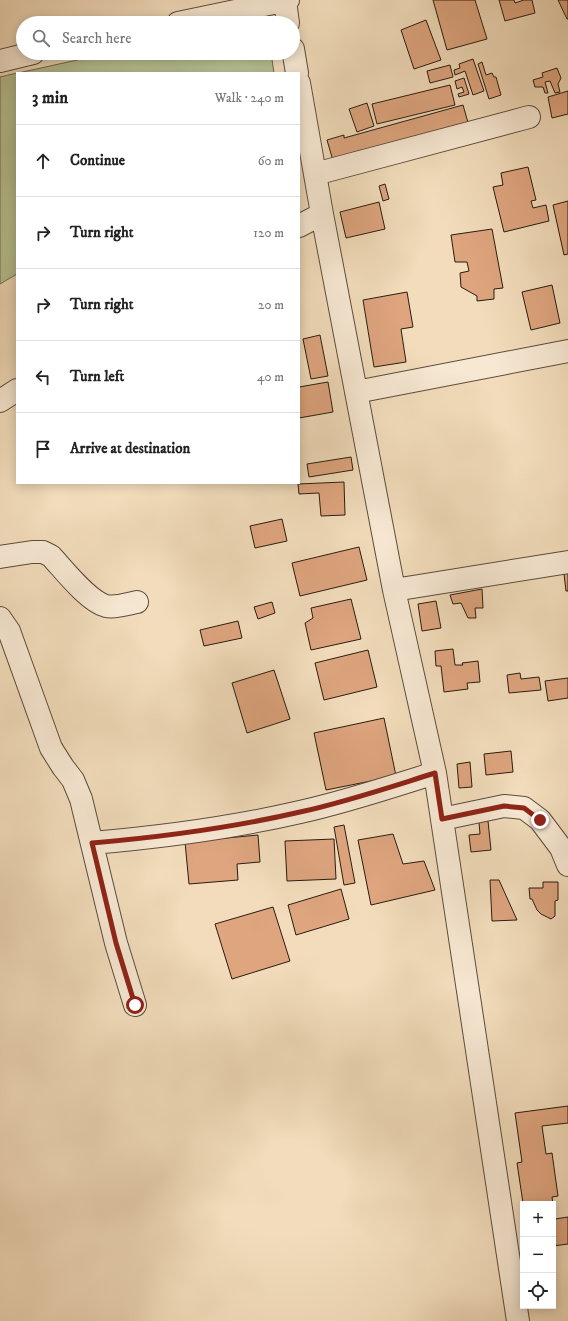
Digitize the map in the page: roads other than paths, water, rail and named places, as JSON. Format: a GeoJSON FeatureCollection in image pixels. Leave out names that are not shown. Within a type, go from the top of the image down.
{"type":"FeatureCollection","features":[{"type":"Feature","properties":{"kind":"street"},"geometry":{"type":"LineString","coordinates":[[211,16],[286,0],[287,16]]}},
{"type":"Feature","properties":{"kind":"street"},"geometry":{"type":"LineString","coordinates":[[0,60],[16,56]]}},
{"type":"Feature","properties":{"kind":"street"},"geometry":{"type":"LineString","coordinates":[[295,60],[297,72]]}},
{"type":"Feature","properties":{"kind":"street"},"geometry":{"type":"LineString","coordinates":[[300,89],[322,214],[394,590],[435,773],[518,1321]]}},
{"type":"Feature","properties":{"kind":"street"},"geometry":{"type":"LineString","coordinates":[[315,174],[529,117]]}},
{"type":"Feature","properties":{"kind":"street"},"geometry":{"type":"LineString","coordinates":[[300,225],[322,214]]}},
{"type":"Feature","properties":{"kind":"street"},"geometry":{"type":"LineString","coordinates":[[356,392],[568,351]]}},
{"type":"Feature","properties":{"kind":"street"},"geometry":{"type":"LineString","coordinates":[[0,401],[16,391]]}},
{"type":"Feature","properties":{"kind":"street"},"geometry":{"type":"LineString","coordinates":[[0,557],[32,552],[43,552],[51,556],[91,598],[106,606],[120,606],[137,602]]}},
{"type":"Feature","properties":{"kind":"street"},"geometry":{"type":"LineString","coordinates":[[394,590],[568,562]]}},
{"type":"Feature","properties":{"kind":"street"},"geometry":{"type":"LineString","coordinates":[[0,618],[9,631],[51,748],[73,780],[81,799],[116,943],[135,1005]]}},
{"type":"Feature","properties":{"kind":"street"},"geometry":{"type":"LineString","coordinates":[[92,843],[162,837],[292,814],[368,794],[435,773]]}},
{"type":"Feature","properties":{"kind":"street"},"geometry":{"type":"LineString","coordinates":[[442,819],[504,806],[524,808],[540,820],[561,848],[568,865]]}}]}
